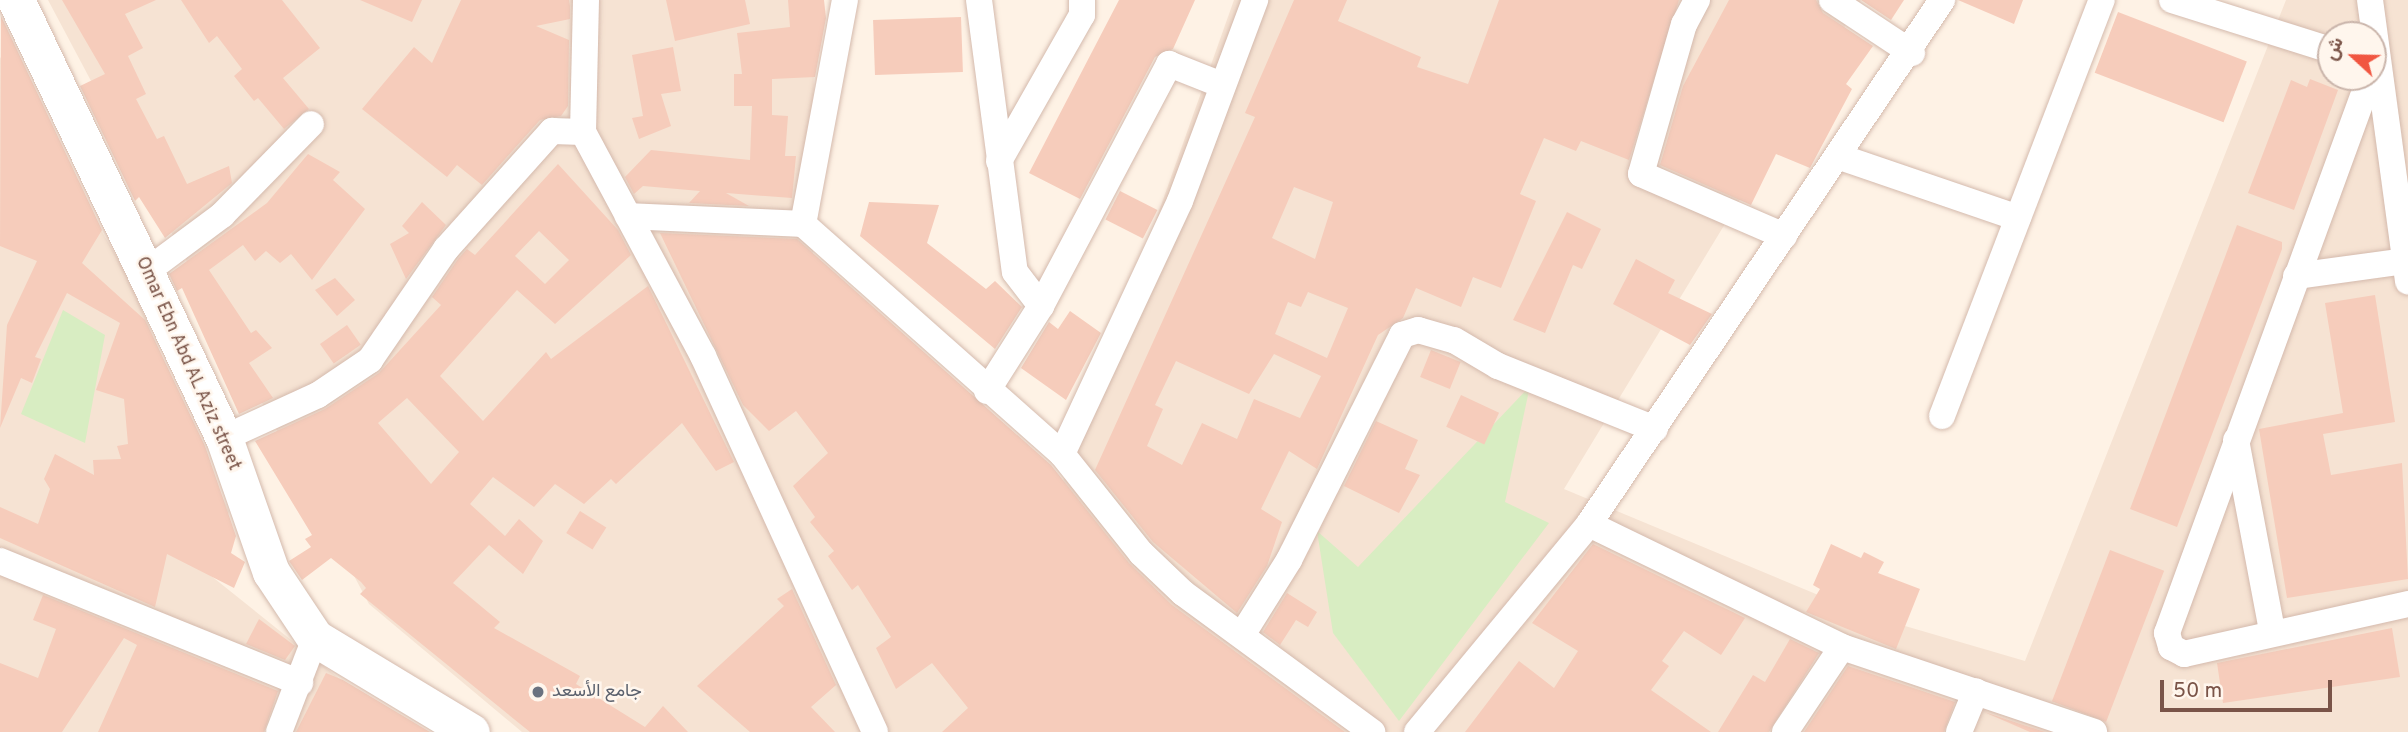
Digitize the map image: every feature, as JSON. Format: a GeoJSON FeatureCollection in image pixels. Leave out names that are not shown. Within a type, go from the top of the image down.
{"type":"FeatureCollection","features":[{"type":"Feature","properties":{"kind":"street","name":"Omar Ebn Abd AL Aziz street"},"geometry":{"type":"LineString","coordinates":[[16,0],[224,438],[271,572],[315,638],[448,725]]}},
{"type":"Feature","properties":{"kind":"street"},"geometry":{"type":"LineString","coordinates":[[586,0],[583,132],[703,356],[875,732]]}},
{"type":"Feature","properties":{"kind":"street"},"geometry":{"type":"LineString","coordinates":[[803,224],[845,0]]}},
{"type":"Feature","properties":{"kind":"street"},"geometry":{"type":"LineString","coordinates":[[979,0],[1015,272],[1041,306]]}},
{"type":"Feature","properties":{"kind":"street"},"geometry":{"type":"LineString","coordinates":[[999,161],[1082,15],[1082,0]]}},
{"type":"Feature","properties":{"kind":"street"},"geometry":{"type":"LineString","coordinates":[[1062,454],[1180,201],[1255,0]]}},
{"type":"Feature","properties":{"kind":"street"},"geometry":{"type":"LineString","coordinates":[[1697,0],[1641,174],[1784,236]]}},
{"type":"Feature","properties":{"kind":"street"},"geometry":{"type":"LineString","coordinates":[[1832,0],[1912,53]]}},
{"type":"Feature","properties":{"kind":"street"},"geometry":{"type":"LineString","coordinates":[[1418,732],[1589,524],[1912,53],[1942,0]]}},
{"type":"Feature","properties":{"kind":"street"},"geometry":{"type":"LineString","coordinates":[[1942,416],[2102,0]]}},
{"type":"Feature","properties":{"kind":"street"},"geometry":{"type":"LineString","coordinates":[[2172,0],[2204,6],[2317,45]]}},
{"type":"Feature","properties":{"kind":"street"},"geometry":{"type":"LineString","coordinates":[[2370,0],[2371,21]]}},
{"type":"Feature","properties":{"kind":"street"},"geometry":{"type":"LineString","coordinates":[[987,391],[1041,306],[1169,64],[1222,85]]}},
{"type":"Feature","properties":{"kind":"street"},"geometry":{"type":"LineString","coordinates":[[2364,91],[2167,633],[2171,647],[2184,654],[2272,630],[2408,604]]}},
{"type":"Feature","properties":{"kind":"street"},"geometry":{"type":"LineString","coordinates":[[2296,276],[2407,271],[2377,91]]}},
{"type":"Feature","properties":{"kind":"street"},"geometry":{"type":"LineString","coordinates":[[147,271],[222,215],[311,124]]}},
{"type":"Feature","properties":{"kind":"street"},"geometry":{"type":"LineString","coordinates":[[224,438],[318,395],[370,360],[446,249],[552,131],[583,132]]}},
{"type":"Feature","properties":{"kind":"street"},"geometry":{"type":"LineString","coordinates":[[1840,157],[2018,218]]}},
{"type":"Feature","properties":{"kind":"street"},"geometry":{"type":"LineString","coordinates":[[628,216],[803,224],[987,391],[1062,454],[1140,553],[1242,635],[1372,732]]}},
{"type":"Feature","properties":{"kind":"street"},"geometry":{"type":"LineString","coordinates":[[1242,635],[1289,561],[1402,335],[1418,330],[1454,340],[1498,366],[1655,429]]}},
{"type":"Feature","properties":{"kind":"street"},"geometry":{"type":"LineString","coordinates":[[2236,439],[2272,630]]}},
{"type":"Feature","properties":{"kind":"street"},"geometry":{"type":"LineString","coordinates":[[1589,524],[1842,647],[2094,732]]}},
{"type":"Feature","properties":{"kind":"street"},"geometry":{"type":"LineString","coordinates":[[0,561],[300,683]]}},
{"type":"Feature","properties":{"kind":"street"},"geometry":{"type":"LineString","coordinates":[[279,732],[315,638]]}},
{"type":"Feature","properties":{"kind":"street"},"geometry":{"type":"LineString","coordinates":[[1785,732],[1842,647]]}},
{"type":"Feature","properties":{"kind":"street"},"geometry":{"type":"LineString","coordinates":[[1959,732],[1976,691]]}},
{"type":"Feature","properties":{"kind":"shaded area"},"geometry":{"type":"Polygon","coordinates":[[[48,0],[814,0],[813,289],[1057,498],[1234,0],[1861,0],[1564,489],[1864,614],[2025,661],[2286,0],[2408,0],[2408,732],[522,732],[369,604],[48,0]]]}},
{"type":"Feature","properties":{"kind":"shaded area"},"geometry":{"type":"Polygon","coordinates":[[[0,57],[126,273],[229,512],[210,575],[406,732],[0,732],[0,57]]]}},
{"type":"Feature","properties":{"kind":"green space"},"geometry":{"type":"Polygon","coordinates":[[[63,310],[105,335],[85,443],[21,414],[63,310]]]}},
{"type":"Feature","properties":{"kind":"green space"},"geometry":{"type":"Polygon","coordinates":[[[1530,386],[1505,502],[1549,523],[1399,721],[1333,633],[1317,531],[1358,567],[1530,386]]]}},
{"type":"Feature","properties":{"kind":"building"},"geometry":{"type":"Polygon","coordinates":[[[62,0],[156,0],[125,14],[143,48],[128,56],[146,94],[136,99],[157,139],[164,136],[187,184],[229,166],[232,183],[165,238],[139,197],[135,201],[80,86],[105,74],[62,0]]]}},
{"type":"Feature","properties":{"kind":"building"},"geometry":{"type":"Polygon","coordinates":[[[181,0],[282,0],[320,48],[283,78],[309,109],[284,129],[258,98],[254,101],[234,76],[242,69],[217,36],[209,43],[181,0]]]}},
{"type":"Feature","properties":{"kind":"building"},"geometry":{"type":"Polygon","coordinates":[[[360,0],[422,0],[412,22],[360,0]]]}},
{"type":"Feature","properties":{"kind":"building"},"geometry":{"type":"Polygon","coordinates":[[[461,0],[569,0],[570,6],[570,19],[536,26],[569,40],[568,106],[561,116],[540,120],[482,185],[457,165],[447,177],[362,109],[414,47],[432,63],[461,0]]]}},
{"type":"Feature","properties":{"kind":"building"},"geometry":{"type":"Polygon","coordinates":[[[666,0],[745,0],[750,24],[675,41],[666,0]]]}},
{"type":"Feature","properties":{"kind":"building"},"geometry":{"type":"Polygon","coordinates":[[[788,0],[824,0],[826,18],[815,77],[772,79],[772,115],[788,116],[785,156],[796,156],[792,198],[726,193],[749,206],[689,203],[700,191],[643,186],[634,194],[625,177],[651,150],[750,160],[752,106],[734,106],[734,74],[742,74],[737,33],[790,27],[788,0]]]}},
{"type":"Feature","properties":{"kind":"building"},"geometry":{"type":"Polygon","coordinates":[[[1119,0],[1195,0],[1173,49],[1155,57],[1080,199],[1029,173],[1119,0]]]}},
{"type":"Feature","properties":{"kind":"building"},"geometry":{"type":"Polygon","coordinates":[[[1294,0],[1347,0],[1338,21],[1421,57],[1417,67],[1468,84],[1499,0],[1679,0],[1629,160],[1581,141],[1576,151],[1544,138],[1520,194],[1536,201],[1501,288],[1473,277],[1461,307],[1416,288],[1403,318],[1378,335],[1317,469],[1289,451],[1261,509],[1282,522],[1267,566],[1237,613],[1153,542],[1095,470],[1255,117],[1245,113],[1294,0]],[[1294,187],[1272,238],[1315,259],[1333,202],[1294,187]],[[1308,292],[1301,307],[1288,302],[1275,334],[1327,358],[1348,308],[1308,292]],[[1274,354],[1249,394],[1176,361],[1155,405],[1163,409],[1147,446],[1182,465],[1202,423],[1237,439],[1254,399],[1300,418],[1321,376],[1274,354]]]}},
{"type":"Feature","properties":{"kind":"building"},"geometry":{"type":"Polygon","coordinates":[[[1729,0],[1816,0],[1823,13],[1873,46],[1846,84],[1852,89],[1810,168],[1776,154],[1751,205],[1660,165],[1683,86],[1729,0]]]}},
{"type":"Feature","properties":{"kind":"building"},"geometry":{"type":"Polygon","coordinates":[[[1861,0],[1904,0],[1891,20],[1861,0]]]}},
{"type":"Feature","properties":{"kind":"building"},"geometry":{"type":"Polygon","coordinates":[[[1958,0],[2023,0],[2014,24],[1958,0]]]}},
{"type":"Feature","properties":{"kind":"building"},"geometry":{"type":"Polygon","coordinates":[[[2118,12],[2247,61],[2224,122],[2095,73],[2118,12]]]}},
{"type":"Feature","properties":{"kind":"building"},"geometry":{"type":"Polygon","coordinates":[[[1,16],[102,230],[82,263],[145,320],[205,446],[236,536],[231,553],[245,562],[234,588],[167,554],[155,607],[0,538],[0,507],[38,524],[50,489],[44,479],[55,454],[94,475],[93,460],[121,459],[117,446],[128,444],[124,399],[96,390],[120,323],[67,293],[35,357],[41,359],[32,383],[21,378],[0,428],[7,325],[37,261],[0,246],[1,16]]]}},
{"type":"Feature","properties":{"kind":"building"},"geometry":{"type":"Polygon","coordinates":[[[961,17],[963,72],[875,75],[873,20],[961,17]]]}},
{"type":"Feature","properties":{"kind":"building"},"geometry":{"type":"Polygon","coordinates":[[[673,47],[681,91],[661,94],[671,126],[639,139],[632,118],[643,116],[632,55],[673,47]]]}},
{"type":"Feature","properties":{"kind":"building"},"geometry":{"type":"Polygon","coordinates":[[[2310,79],[2317,82],[2317,91],[2338,91],[2294,210],[2248,193],[2291,80],[2307,87],[2310,79]]]}},
{"type":"Feature","properties":{"kind":"building"},"geometry":{"type":"Polygon","coordinates":[[[308,154],[340,172],[333,180],[365,209],[312,280],[291,254],[280,263],[266,251],[255,261],[243,245],[209,270],[251,333],[256,330],[272,348],[249,363],[273,398],[239,414],[182,288],[177,291],[169,274],[267,203],[308,154]]]}},
{"type":"Feature","properties":{"kind":"building"},"geometry":{"type":"Polygon","coordinates":[[[558,164],[618,230],[631,255],[555,324],[517,290],[440,376],[483,421],[546,352],[551,359],[648,286],[734,462],[716,471],[682,423],[616,484],[611,479],[584,504],[555,484],[534,507],[493,477],[470,504],[505,536],[519,519],[543,541],[523,574],[489,545],[453,583],[500,622],[494,628],[580,676],[576,684],[645,727],[663,706],[688,732],[530,732],[360,594],[366,588],[331,558],[302,580],[289,561],[311,547],[305,539],[312,535],[255,441],[325,409],[379,373],[441,305],[432,297],[458,259],[467,249],[475,255],[558,164]],[[539,231],[515,256],[545,284],[569,260],[539,231]],[[407,398],[378,423],[431,484],[459,452],[407,398]]]}},
{"type":"Feature","properties":{"kind":"building"},"geometry":{"type":"Polygon","coordinates":[[[1120,191],[1157,210],[1143,239],[1105,220],[1120,191]]]}},
{"type":"Feature","properties":{"kind":"building"},"geometry":{"type":"Polygon","coordinates":[[[422,202],[446,225],[406,279],[390,244],[409,233],[402,226],[422,202]]]}},
{"type":"Feature","properties":{"kind":"building"},"geometry":{"type":"Polygon","coordinates":[[[869,202],[939,205],[927,243],[986,289],[995,281],[1022,307],[995,349],[860,236],[869,202]]]}},
{"type":"Feature","properties":{"kind":"building"},"geometry":{"type":"Polygon","coordinates":[[[1567,212],[1601,229],[1582,269],[1573,265],[1545,333],[1513,320],[1567,212]]]}},
{"type":"Feature","properties":{"kind":"building"},"geometry":{"type":"Polygon","coordinates":[[[2237,225],[2282,242],[2282,249],[2177,527],[2130,509],[2237,225]]]}},
{"type":"Feature","properties":{"kind":"building"},"geometry":{"type":"Polygon","coordinates":[[[660,233],[797,239],[1051,465],[1129,563],[1172,605],[1345,732],[942,732],[968,708],[932,663],[896,689],[876,648],[891,637],[858,585],[852,590],[828,556],[834,551],[810,522],[815,517],[793,486],[828,453],[796,411],[769,431],[743,405],[660,233]]]}},
{"type":"Feature","properties":{"kind":"building"},"geometry":{"type":"Polygon","coordinates":[[[1636,259],[1675,280],[1668,293],[1712,314],[1690,345],[1613,304],[1636,259]]]}},
{"type":"Feature","properties":{"kind":"building"},"geometry":{"type":"Polygon","coordinates":[[[335,278],[355,300],[337,316],[315,290],[335,278]]]}},
{"type":"Feature","properties":{"kind":"building"},"geometry":{"type":"Polygon","coordinates":[[[2375,295],[2395,422],[2323,434],[2331,475],[2402,463],[2408,579],[2287,598],[2259,429],[2343,413],[2325,303],[2375,295]]]}},
{"type":"Feature","properties":{"kind":"building"},"geometry":{"type":"Polygon","coordinates":[[[1070,311],[1101,333],[1066,400],[1021,368],[1049,322],[1058,329],[1070,311]]]}},
{"type":"Feature","properties":{"kind":"building"},"geometry":{"type":"Polygon","coordinates":[[[347,325],[361,345],[334,364],[320,344],[347,325]]]}},
{"type":"Feature","properties":{"kind":"building"},"geometry":{"type":"Polygon","coordinates":[[[1431,350],[1461,362],[1450,389],[1420,377],[1431,350]]]}},
{"type":"Feature","properties":{"kind":"building"},"geometry":{"type":"Polygon","coordinates":[[[1461,395],[1499,413],[1484,444],[1446,427],[1461,395]]]}},
{"type":"Feature","properties":{"kind":"building"},"geometry":{"type":"Polygon","coordinates":[[[1376,421],[1418,440],[1405,469],[1420,475],[1399,513],[1344,486],[1376,421]]]}},
{"type":"Feature","properties":{"kind":"building"},"geometry":{"type":"Polygon","coordinates":[[[580,511],[606,527],[593,549],[566,533],[580,511]]]}},
{"type":"Feature","properties":{"kind":"building"},"geometry":{"type":"Polygon","coordinates":[[[1593,544],[1745,618],[1721,655],[1684,631],[1662,661],[1669,666],[1651,690],[1711,732],[1465,732],[1519,661],[1554,688],[1578,651],[1532,623],[1593,544]]]}},
{"type":"Feature","properties":{"kind":"building"},"geometry":{"type":"Polygon","coordinates":[[[1831,544],[1861,558],[1864,552],[1884,562],[1878,573],[1920,589],[1896,649],[1806,612],[1820,589],[1813,585],[1831,544]]]}},
{"type":"Feature","properties":{"kind":"building"},"geometry":{"type":"Polygon","coordinates":[[[2110,550],[2164,571],[2106,722],[2052,701],[2110,550]]]}},
{"type":"Feature","properties":{"kind":"building"},"geometry":{"type":"Polygon","coordinates":[[[792,589],[836,685],[811,707],[835,732],[750,732],[697,686],[784,606],[777,599],[792,589]]]}},
{"type":"Feature","properties":{"kind":"building"},"geometry":{"type":"Polygon","coordinates":[[[1287,593],[1317,612],[1308,627],[1296,620],[1280,645],[1263,632],[1287,593]]]}},
{"type":"Feature","properties":{"kind":"building"},"geometry":{"type":"Polygon","coordinates":[[[43,595],[278,691],[264,732],[98,732],[137,645],[124,638],[62,732],[0,732],[0,663],[38,678],[56,629],[33,620],[43,595]]]}},
{"type":"Feature","properties":{"kind":"building"},"geometry":{"type":"Polygon","coordinates":[[[259,619],[295,646],[285,660],[246,644],[259,619]]]}},
{"type":"Feature","properties":{"kind":"building"},"geometry":{"type":"Polygon","coordinates":[[[2392,628],[2400,677],[2223,703],[2217,663],[2392,628]]]}},
{"type":"Feature","properties":{"kind":"building"},"geometry":{"type":"Polygon","coordinates":[[[1790,639],[1819,653],[1769,732],[1718,732],[1753,675],[1765,682],[1790,639]]]}},
{"type":"Feature","properties":{"kind":"building"},"geometry":{"type":"Polygon","coordinates":[[[1848,666],[1955,702],[1944,732],[1804,732],[1848,666]]]}},
{"type":"Feature","properties":{"kind":"building"},"geometry":{"type":"Polygon","coordinates":[[[326,673],[343,680],[430,732],[296,732],[326,673]]]}},
{"type":"Feature","properties":{"kind":"building"},"geometry":{"type":"Polygon","coordinates":[[[1984,712],[2045,732],[2030,732],[1984,712]]]}},
{"type":"Feature","properties":{"kind":"place","name":"جامع الأسعد"},"geometry":{"type":"Point","coordinates":[538,692]}}]}
